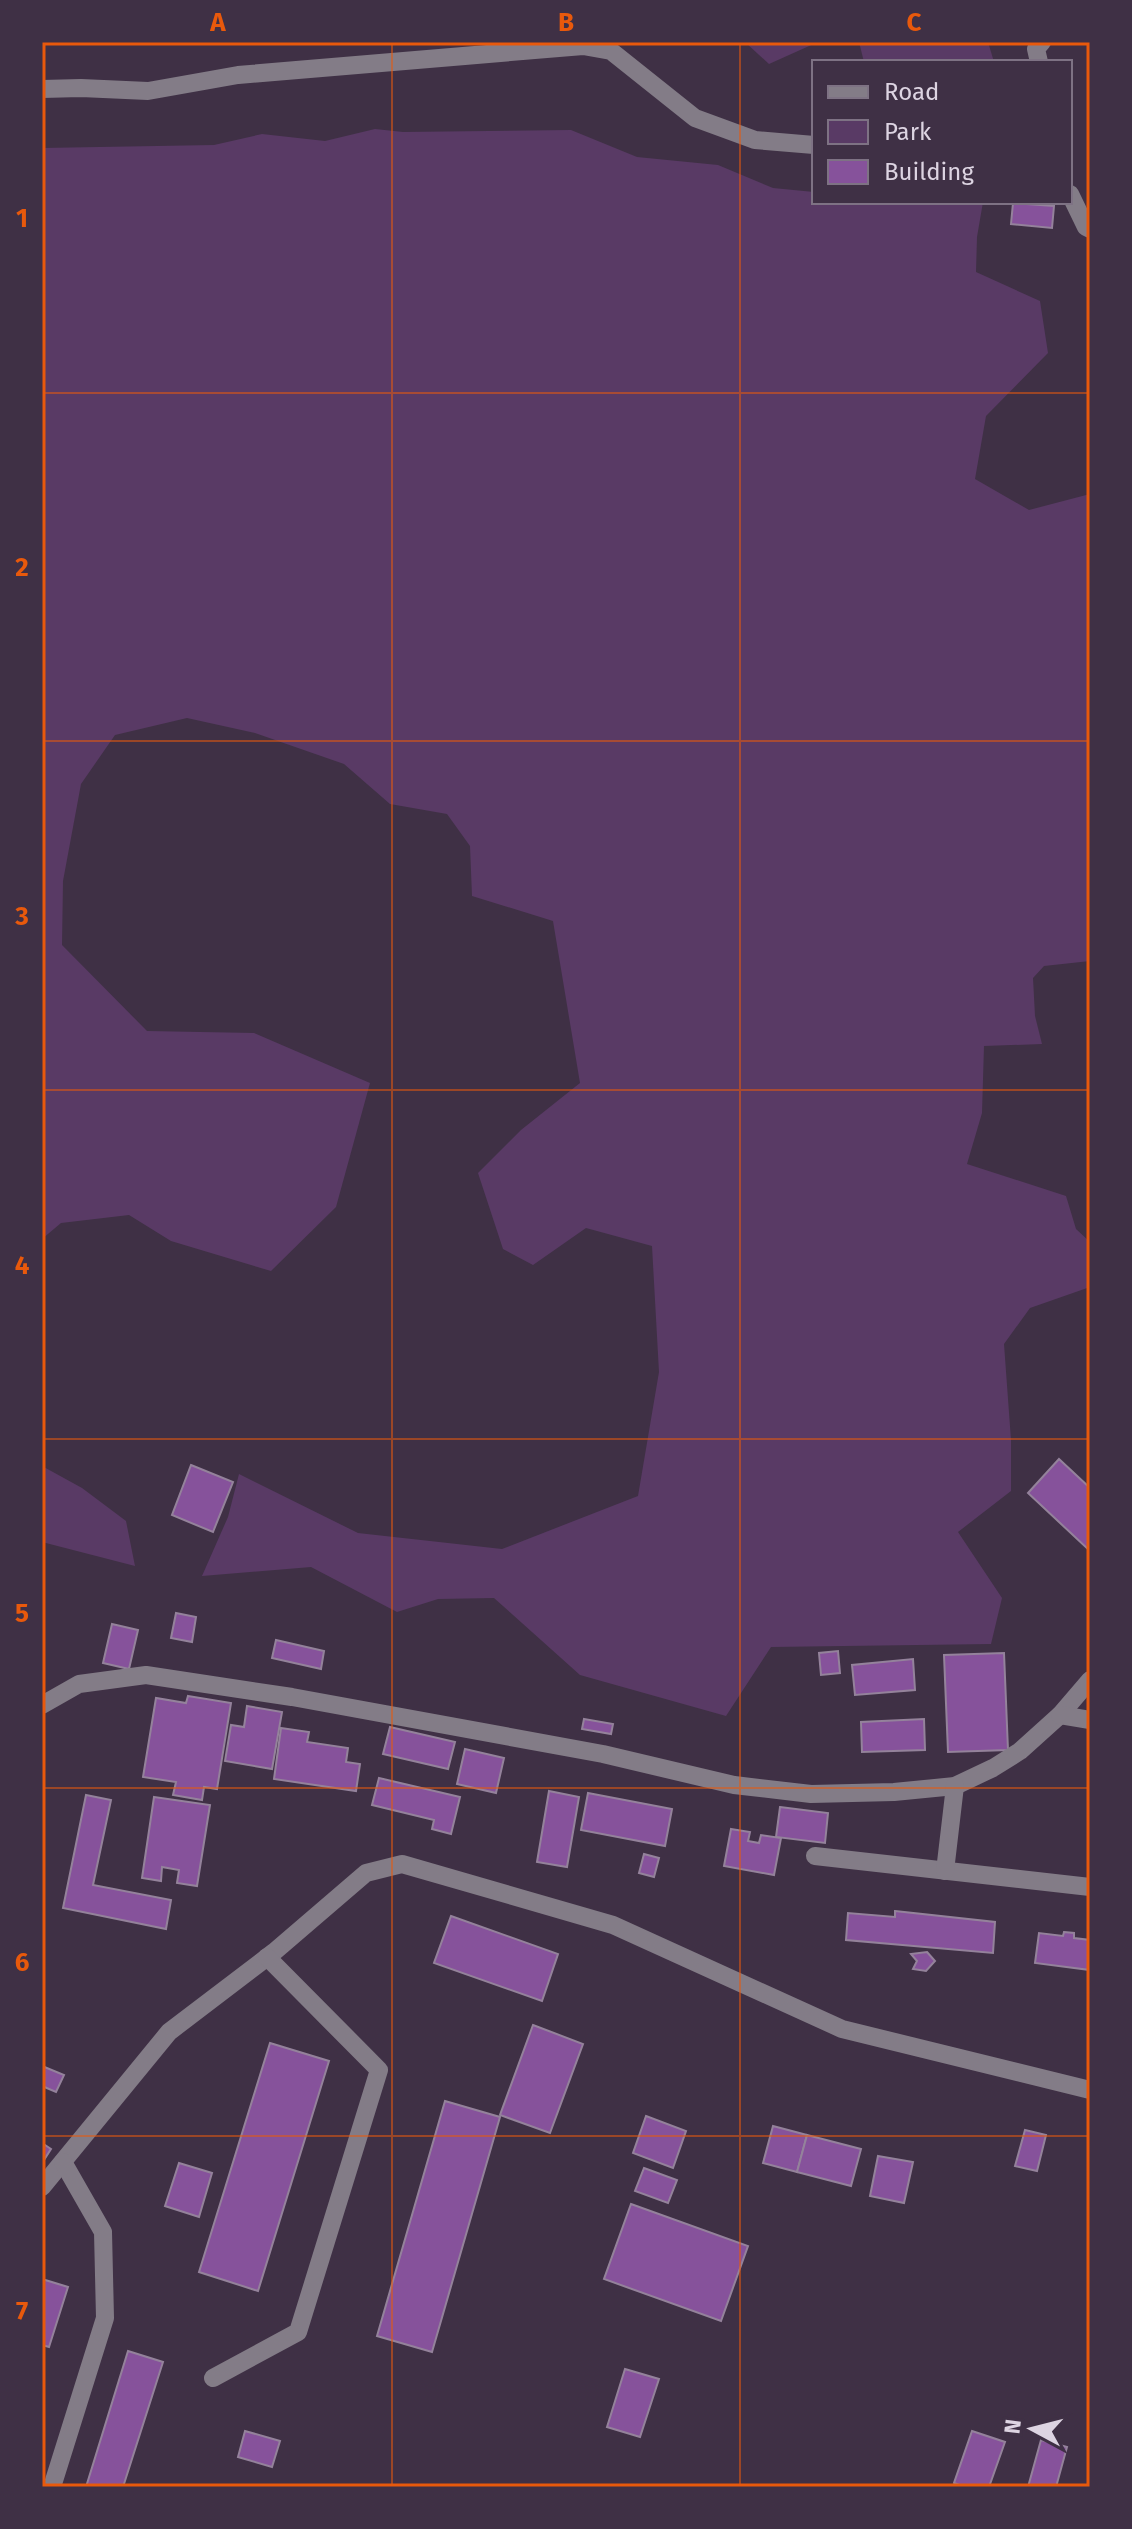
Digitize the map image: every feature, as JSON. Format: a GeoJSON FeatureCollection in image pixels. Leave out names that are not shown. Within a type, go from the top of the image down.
{"type":"FeatureCollection","features":[{"type":"Feature","properties":{"kind":"street"},"geometry":{"type":"LineString","coordinates":[[42,89],[148,91],[238,75],[583,46],[611,51],[695,118],[755,140],[812,145]]}},
{"type":"Feature","properties":{"kind":"street"},"geometry":{"type":"LineString","coordinates":[[1072,198],[1086,227],[1090,229]]}},
{"type":"Feature","properties":{"kind":"street"},"geometry":{"type":"LineString","coordinates":[[42,1705],[79,1684],[146,1675],[292,1697],[588,1751],[734,1785],[811,1794],[894,1792],[955,1786],[1020,1751],[1060,1715],[1090,1680]]}},
{"type":"Feature","properties":{"kind":"street"},"geometry":{"type":"LineString","coordinates":[[1060,1715],[1090,1720]]}},
{"type":"Feature","properties":{"kind":"street"},"geometry":{"type":"LineString","coordinates":[[945,1871],[955,1786]]}},
{"type":"Feature","properties":{"kind":"street"},"geometry":{"type":"LineString","coordinates":[[815,1856],[1090,1887]]}},
{"type":"Feature","properties":{"kind":"street"},"geometry":{"type":"LineString","coordinates":[[42,2187],[169,2032],[267,1957],[366,1873],[402,1864],[613,1925],[842,2029],[1090,2090]]}},
{"type":"Feature","properties":{"kind":"street"},"geometry":{"type":"LineString","coordinates":[[213,2378],[298,2332],[379,2070],[267,1957]]}},
{"type":"Feature","properties":{"kind":"street"},"geometry":{"type":"LineString","coordinates":[[52,2487],[105,2318],[103,2232],[63,2162]]}},
{"type":"Feature","properties":{"kind":"green space"},"geometry":{"type":"Polygon","coordinates":[[[745,42],[818,42],[769,64],[745,42]]]}},
{"type":"Feature","properties":{"kind":"green space"},"geometry":{"type":"Polygon","coordinates":[[[859,42],[988,42],[993,60],[864,60],[859,42]]]}},
{"type":"Feature","properties":{"kind":"green space"},"geometry":{"type":"Polygon","coordinates":[[[375,129],[403,132],[571,130],[637,157],[718,165],[773,188],[812,192],[812,204],[983,204],[977,237],[976,272],[1040,301],[1048,353],[986,416],[975,479],[1029,510],[1090,494],[1090,961],[1044,966],[1033,978],[1035,1016],[1042,1044],[984,1046],[982,1113],[967,1164],[1066,1196],[1076,1229],[1090,1242],[1090,1287],[1030,1308],[1004,1344],[1011,1440],[1011,1491],[958,1532],[1002,1598],[991,1644],[771,1647],[726,1716],[580,1675],[494,1598],[438,1599],[397,1612],[311,1567],[202,1576],[228,1517],[239,1474],[358,1533],[502,1549],[638,1496],[659,1372],[652,1246],[586,1228],[533,1265],[503,1249],[478,1173],[521,1130],[580,1083],[553,921],[472,896],[470,846],[447,814],[390,804],[344,764],[255,733],[187,718],[115,735],[81,784],[63,881],[62,945],[147,1031],[254,1033],[370,1083],[336,1207],[271,1271],[171,1241],[129,1215],[61,1223],[42,1239],[42,148],[214,145],[262,134],[325,141],[375,129]]]}},
{"type":"Feature","properties":{"kind":"green space"},"geometry":{"type":"Polygon","coordinates":[[[42,1466],[82,1488],[126,1521],[135,1566],[42,1542],[42,1466]]]}},
{"type":"Feature","properties":{"kind":"building"},"geometry":{"type":"Polygon","coordinates":[[[1013,204],[1054,206],[1052,228],[1011,224],[1013,204]]]}},
{"type":"Feature","properties":{"kind":"building"},"geometry":{"type":"Polygon","coordinates":[[[1059,1459],[1090,1488],[1090,1551],[1028,1493],[1059,1459]]]}},
{"type":"Feature","properties":{"kind":"building"},"geometry":{"type":"Polygon","coordinates":[[[191,1465],[233,1482],[213,1532],[172,1515],[191,1465]]]}},
{"type":"Feature","properties":{"kind":"building"},"geometry":{"type":"Polygon","coordinates":[[[176,1613],[196,1617],[192,1642],[171,1638],[176,1613]]]}},
{"type":"Feature","properties":{"kind":"building"},"geometry":{"type":"Polygon","coordinates":[[[112,1624],[138,1630],[129,1669],[103,1663],[112,1624]]]}},
{"type":"Feature","properties":{"kind":"building"},"geometry":{"type":"Polygon","coordinates":[[[276,1640],[324,1651],[321,1669],[272,1658],[276,1640]]]}},
{"type":"Feature","properties":{"kind":"building"},"geometry":{"type":"Polygon","coordinates":[[[838,1651],[840,1673],[821,1675],[819,1653],[838,1651]]]}},
{"type":"Feature","properties":{"kind":"building"},"geometry":{"type":"Polygon","coordinates":[[[1004,1653],[1008,1750],[948,1752],[944,1655],[1004,1653]]]}},
{"type":"Feature","properties":{"kind":"building"},"geometry":{"type":"Polygon","coordinates":[[[913,1659],[915,1690],[855,1695],[852,1665],[913,1659]]]}},
{"type":"Feature","properties":{"kind":"building"},"geometry":{"type":"Polygon","coordinates":[[[188,1696],[231,1703],[217,1789],[204,1787],[202,1800],[173,1795],[176,1782],[143,1777],[156,1698],[186,1703],[188,1696]]]}},
{"type":"Feature","properties":{"kind":"building"},"geometry":{"type":"Polygon","coordinates":[[[247,1706],[282,1712],[272,1769],[225,1761],[231,1725],[244,1727],[247,1706]]]}},
{"type":"Feature","properties":{"kind":"building"},"geometry":{"type":"Polygon","coordinates":[[[584,1719],[613,1724],[611,1734],[582,1729],[584,1719]]]}},
{"type":"Feature","properties":{"kind":"building"},"geometry":{"type":"Polygon","coordinates":[[[924,1719],[925,1750],[862,1752],[861,1722],[924,1719]]]}},
{"type":"Feature","properties":{"kind":"building"},"geometry":{"type":"Polygon","coordinates":[[[390,1727],[455,1742],[448,1769],[383,1754],[390,1727]]]}},
{"type":"Feature","properties":{"kind":"building"},"geometry":{"type":"Polygon","coordinates":[[[281,1728],[309,1732],[307,1742],[348,1748],[346,1762],[360,1764],[356,1791],[274,1779],[281,1728]]]}},
{"type":"Feature","properties":{"kind":"building"},"geometry":{"type":"Polygon","coordinates":[[[465,1749],[504,1758],[496,1793],[457,1784],[465,1749]]]}},
{"type":"Feature","properties":{"kind":"building"},"geometry":{"type":"Polygon","coordinates":[[[379,1778],[460,1797],[451,1834],[432,1829],[434,1820],[372,1805],[379,1778]]]}},
{"type":"Feature","properties":{"kind":"building"},"geometry":{"type":"Polygon","coordinates":[[[549,1791],[579,1797],[567,1867],[537,1862],[549,1791]]]}},
{"type":"Feature","properties":{"kind":"building"},"geometry":{"type":"Polygon","coordinates":[[[588,1793],[672,1809],[665,1846],[581,1830],[588,1793]]]}},
{"type":"Feature","properties":{"kind":"building"},"geometry":{"type":"Polygon","coordinates":[[[86,1795],[111,1800],[93,1885],[171,1900],[166,1929],[63,1908],[86,1795]]]}},
{"type":"Feature","properties":{"kind":"building"},"geometry":{"type":"Polygon","coordinates":[[[154,1797],[210,1805],[197,1886],[177,1883],[179,1870],[162,1867],[161,1881],[142,1878],[154,1797]]]}},
{"type":"Feature","properties":{"kind":"building"},"geometry":{"type":"Polygon","coordinates":[[[780,1807],[828,1813],[825,1843],[776,1837],[780,1807]]]}},
{"type":"Feature","properties":{"kind":"building"},"geometry":{"type":"Polygon","coordinates":[[[731,1829],[750,1832],[748,1841],[759,1843],[761,1835],[781,1838],[774,1875],[724,1866],[731,1829]]]}},
{"type":"Feature","properties":{"kind":"building"},"geometry":{"type":"Polygon","coordinates":[[[644,1854],[659,1858],[654,1877],[639,1873],[644,1854]]]}},
{"type":"Feature","properties":{"kind":"building"},"geometry":{"type":"Polygon","coordinates":[[[895,1911],[995,1922],[993,1953],[846,1940],[848,1913],[895,1917],[895,1911]]]}},
{"type":"Feature","properties":{"kind":"building"},"geometry":{"type":"Polygon","coordinates":[[[451,1916],[558,1954],[542,2001],[434,1963],[451,1916]]]}},
{"type":"Feature","properties":{"kind":"building"},"geometry":{"type":"Polygon","coordinates":[[[1064,1932],[1074,1933],[1074,1938],[1090,1940],[1090,1970],[1035,1963],[1039,1933],[1063,1936],[1064,1932]]]}},
{"type":"Feature","properties":{"kind":"building"},"geometry":{"type":"Polygon","coordinates":[[[927,1952],[935,1961],[926,1971],[913,1969],[917,1961],[911,1954],[927,1952]]]}},
{"type":"Feature","properties":{"kind":"building"},"geometry":{"type":"Polygon","coordinates":[[[533,2025],[583,2044],[550,2133],[500,2115],[533,2025]]]}},
{"type":"Feature","properties":{"kind":"building"},"geometry":{"type":"Polygon","coordinates":[[[270,2043],[329,2061],[258,2291],[199,2272],[270,2043]]]}},
{"type":"Feature","properties":{"kind":"building"},"geometry":{"type":"Polygon","coordinates":[[[42,2066],[64,2075],[56,2092],[42,2086],[42,2066]]]}},
{"type":"Feature","properties":{"kind":"building"},"geometry":{"type":"Polygon","coordinates":[[[445,2101],[500,2117],[432,2352],[377,2336],[445,2101]]]}},
{"type":"Feature","properties":{"kind":"building"},"geometry":{"type":"Polygon","coordinates":[[[646,2116],[686,2131],[673,2168],[633,2153],[646,2116]]]}},
{"type":"Feature","properties":{"kind":"building"},"geometry":{"type":"Polygon","coordinates":[[[773,2126],[807,2135],[797,2172],[763,2163],[773,2126]]]}},
{"type":"Feature","properties":{"kind":"building"},"geometry":{"type":"Polygon","coordinates":[[[1025,2130],[1046,2135],[1037,2171],[1015,2166],[1025,2130]]]}},
{"type":"Feature","properties":{"kind":"building"},"geometry":{"type":"Polygon","coordinates":[[[807,2135],[861,2149],[851,2186],[797,2172],[807,2135]]]}},
{"type":"Feature","properties":{"kind":"building"},"geometry":{"type":"Polygon","coordinates":[[[42,2143],[51,2149],[42,2163],[42,2143]]]}},
{"type":"Feature","properties":{"kind":"building"},"geometry":{"type":"Polygon","coordinates":[[[878,2156],[913,2162],[904,2203],[870,2196],[878,2156]]]}},
{"type":"Feature","properties":{"kind":"building"},"geometry":{"type":"Polygon","coordinates":[[[179,2163],[212,2173],[199,2217],[165,2206],[179,2163]]]}},
{"type":"Feature","properties":{"kind":"building"},"geometry":{"type":"Polygon","coordinates":[[[644,2168],[677,2180],[668,2203],[635,2191],[644,2168]]]}},
{"type":"Feature","properties":{"kind":"building"},"geometry":{"type":"Polygon","coordinates":[[[631,2204],[748,2246],[721,2321],[604,2279],[631,2204]]]}},
{"type":"Feature","properties":{"kind":"building"},"geometry":{"type":"Polygon","coordinates":[[[42,2279],[68,2287],[49,2347],[42,2345],[42,2279]]]}},
{"type":"Feature","properties":{"kind":"building"},"geometry":{"type":"Polygon","coordinates":[[[128,2351],[163,2362],[123,2487],[86,2487],[128,2351]]]}},
{"type":"Feature","properties":{"kind":"building"},"geometry":{"type":"Polygon","coordinates":[[[625,2369],[659,2379],[640,2437],[607,2427],[625,2369]]]}},
{"type":"Feature","properties":{"kind":"building"},"geometry":{"type":"Polygon","coordinates":[[[245,2431],[280,2441],[272,2467],[238,2457],[245,2431]]]}},
{"type":"Feature","properties":{"kind":"building"},"geometry":{"type":"Polygon","coordinates":[[[972,2431],[1005,2442],[989,2487],[965,2487],[954,2483],[972,2431]]]}},
{"type":"Feature","properties":{"kind":"building"},"geometry":{"type":"Polygon","coordinates":[[[1041,2440],[1067,2447],[1056,2487],[1028,2487],[1041,2440]]]}}]}
